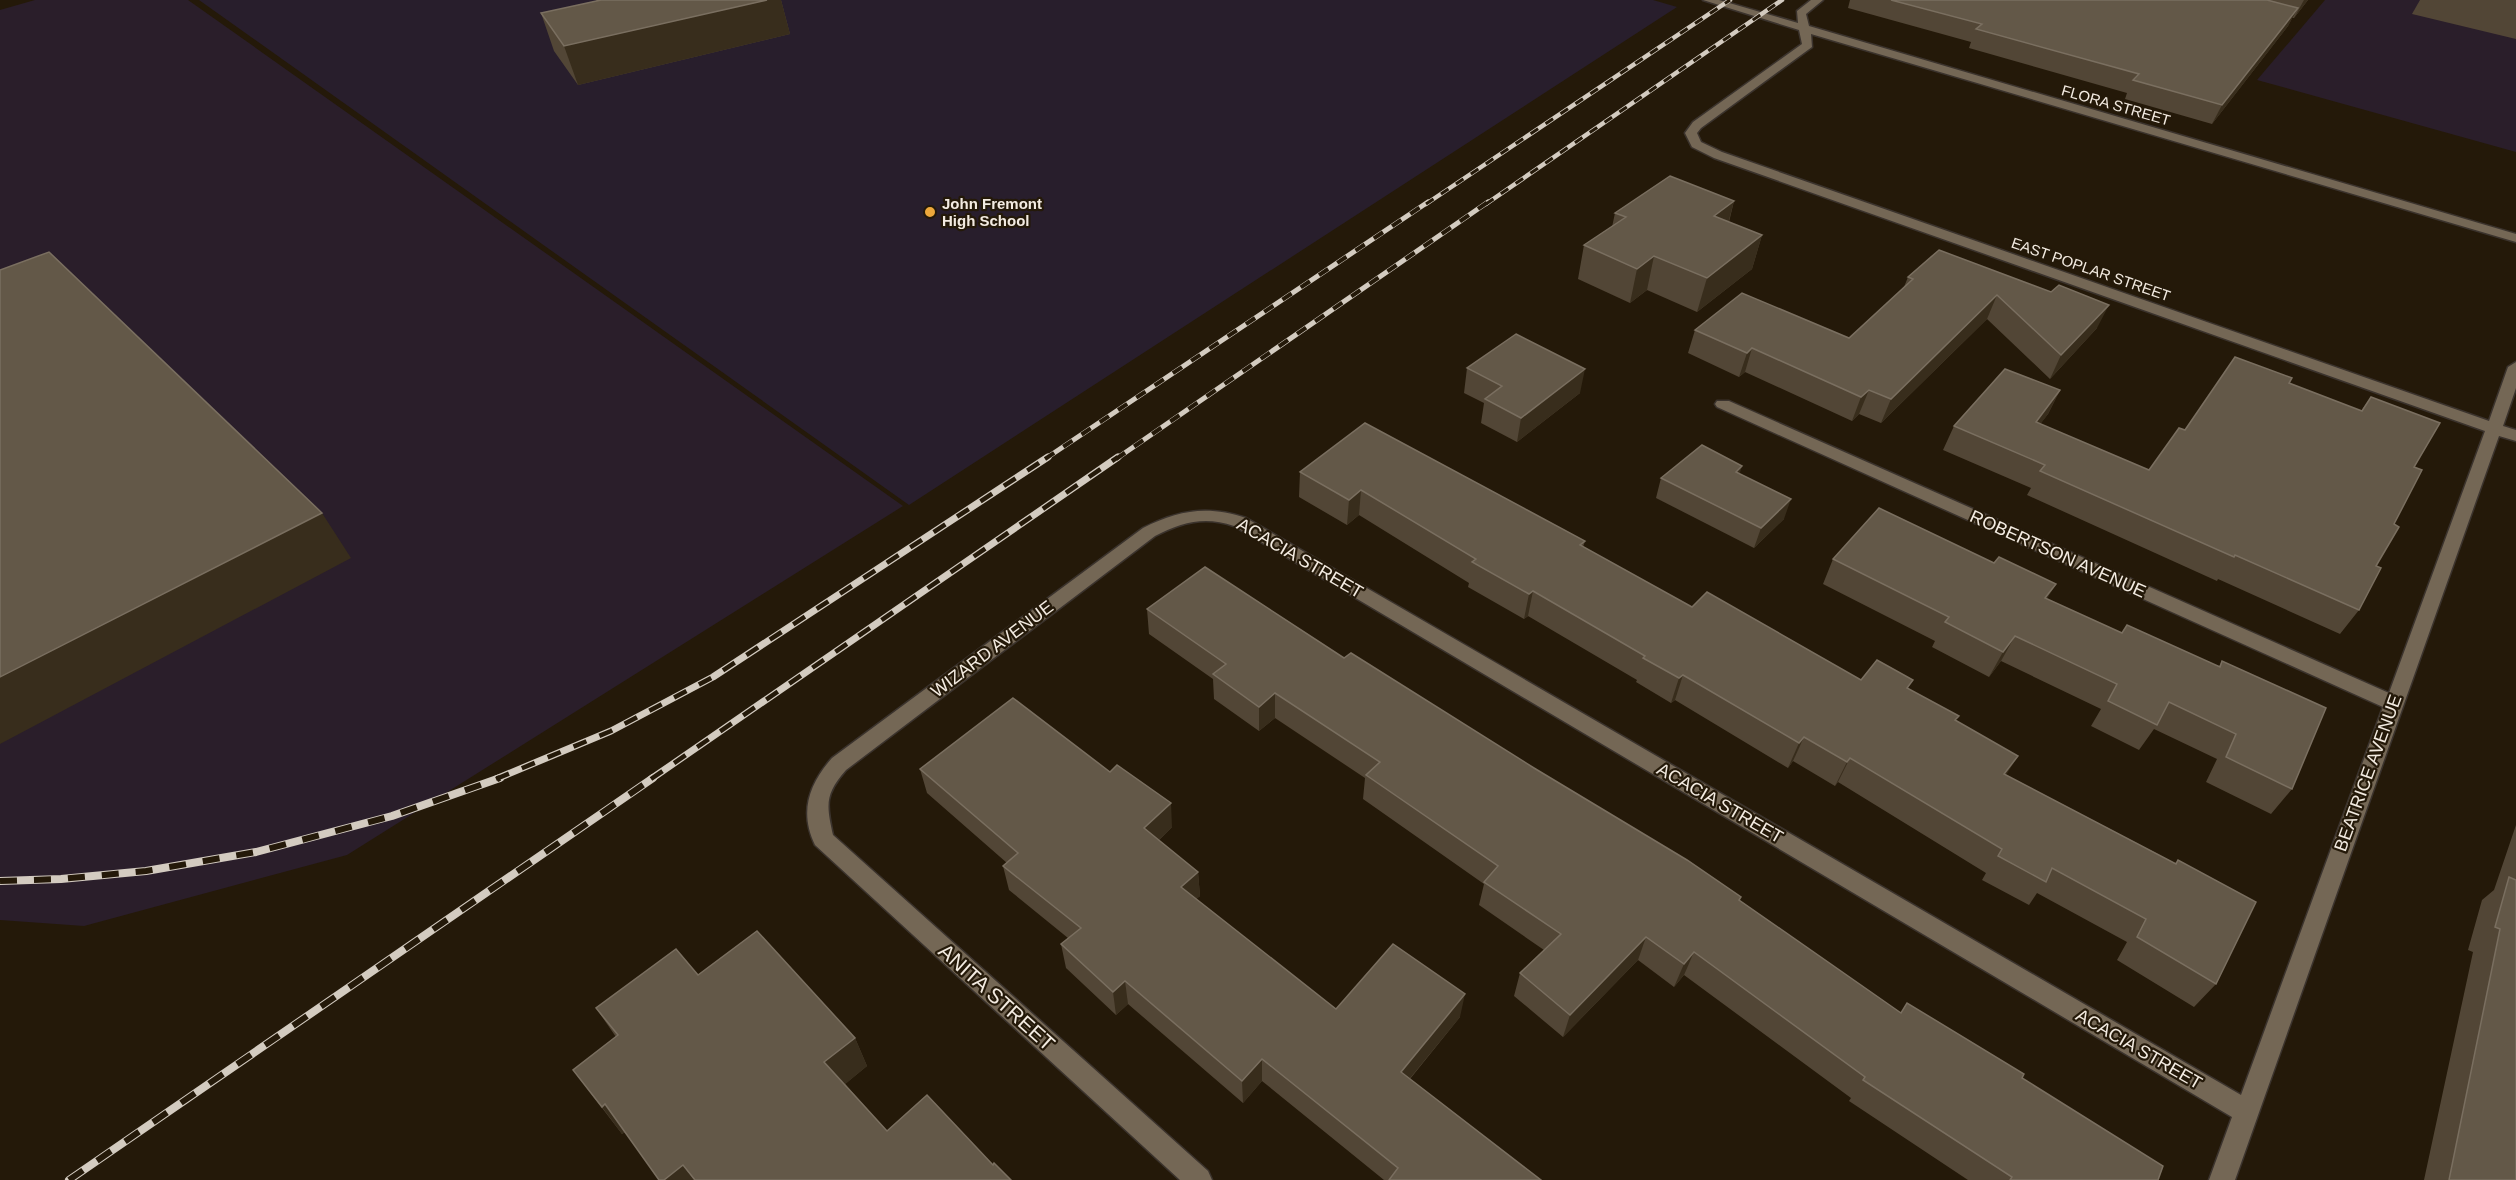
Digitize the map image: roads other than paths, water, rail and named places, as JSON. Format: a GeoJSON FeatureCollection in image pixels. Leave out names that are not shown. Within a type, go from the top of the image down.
{"type":"FeatureCollection","features":[{"type":"Feature","properties":{"kind":"street","name":"FLORA STREET"},"geometry":{"type":"LineString","coordinates":[[1708,0],[2516,238]]}},
{"type":"Feature","properties":{"kind":"street"},"geometry":{"type":"LineString","coordinates":[[1805,28],[1801,13],[1818,0]]}},
{"type":"Feature","properties":{"kind":"street","name":"EAST POPLAR STREET"},"geometry":{"type":"LineString","coordinates":[[1805,28],[1808,45],[1713,114],[1691,134],[1696,144],[1718,155],[2516,436]]}},
{"type":"Feature","properties":{"kind":"street","name":"BEATRICE AVENUE"},"geometry":{"type":"LineString","coordinates":[[2222,1180],[2392,703],[2516,367]]}},
{"type":"Feature","properties":{"kind":"street","name":"ROBERTSON AVENUE"},"geometry":{"type":"LineString","coordinates":[[1723,404],[2392,703]]}},
{"type":"Feature","properties":{"kind":"street","name":"ACACIA STREET"},"geometry":{"type":"LineString","coordinates":[[1187,516],[1223,515],[1240,522],[2247,1112]]}},
{"type":"Feature","properties":{"kind":"street","name":"WIZARD AVENUE"},"geometry":{"type":"LineString","coordinates":[[815,803],[824,780],[839,764],[1149,532],[1187,516]]}},
{"type":"Feature","properties":{"kind":"street","name":"ANITA STREET"},"geometry":{"type":"LineString","coordinates":[[815,803],[823,839],[1199,1180]]}},
{"type":"Feature","properties":{"kind":"railway"},"geometry":{"type":"LineString","coordinates":[[1426,204],[1730,0]]}},
{"type":"Feature","properties":{"kind":"railway"},"geometry":{"type":"LineString","coordinates":[[1486,204],[1782,0]]}},
{"type":"Feature","properties":{"kind":"railway"},"geometry":{"type":"LineString","coordinates":[[1047,458],[1428,202]]}},
{"type":"Feature","properties":{"kind":"railway"},"geometry":{"type":"LineString","coordinates":[[1116,459],[1488,202]]}},
{"type":"Feature","properties":{"kind":"railway"},"geometry":{"type":"LineString","coordinates":[[651,779],[1118,457]]}},
{"type":"Feature","properties":{"kind":"railway"},"geometry":{"type":"LineString","coordinates":[[496,779],[611,731],[713,677],[1047,458]]}},
{"type":"Feature","properties":{"kind":"railway"},"geometry":{"type":"LineString","coordinates":[[0,881],[61,879],[146,871],[256,852],[392,816],[500,778]]}},
{"type":"Feature","properties":{"kind":"railway"},"geometry":{"type":"LineString","coordinates":[[69,1180],[653,778]]}},
{"type":"Feature","properties":{"kind":"place","name":"John Fremont High School"},"geometry":{"type":"Point","coordinates":[930,212]}}]}
